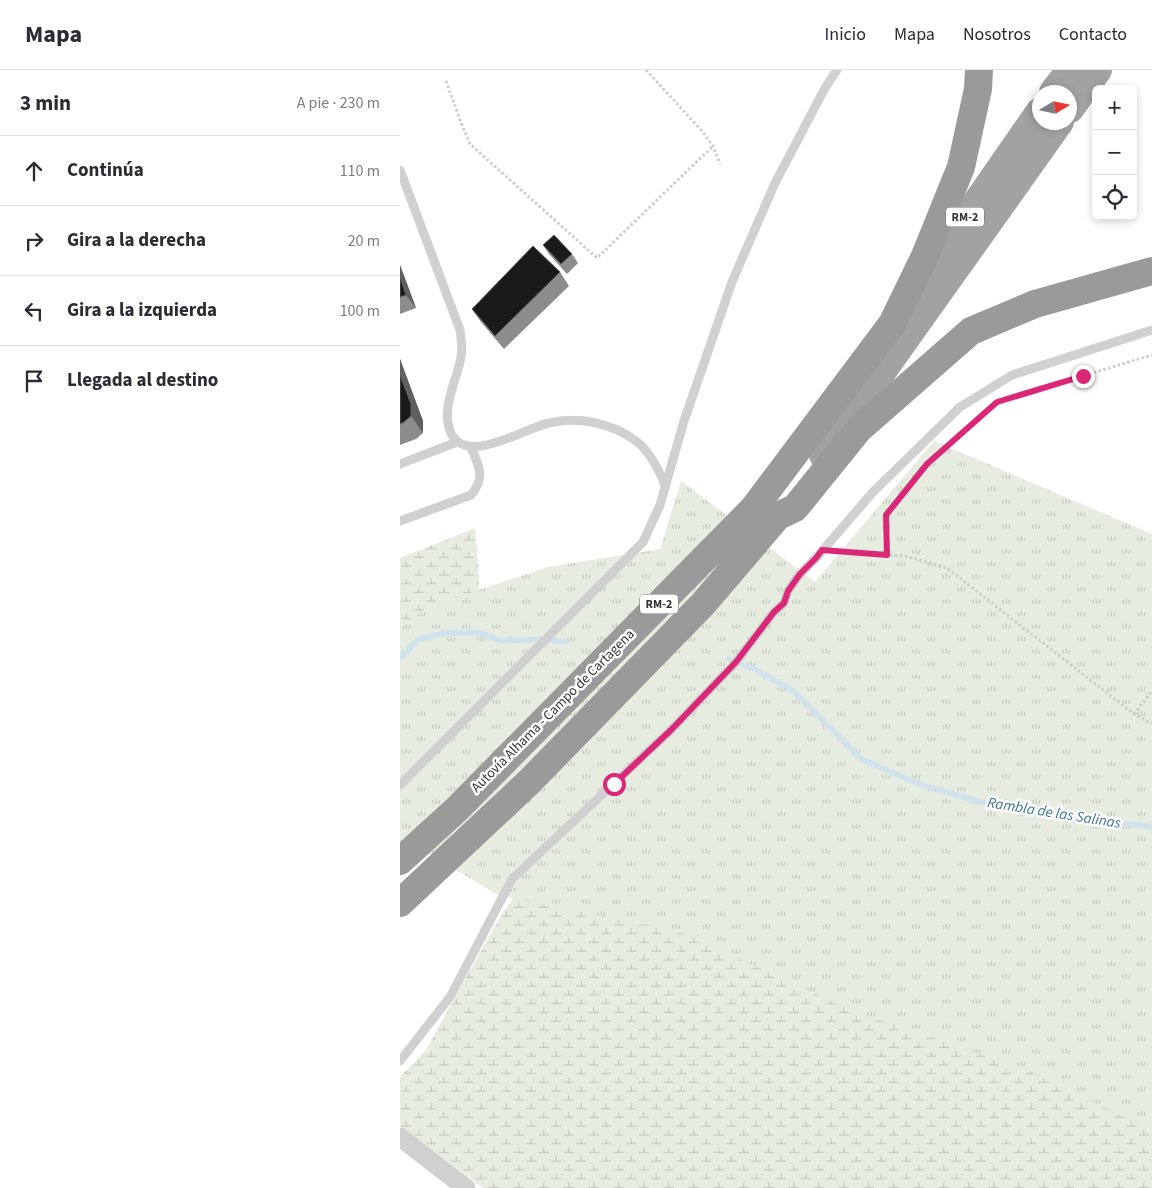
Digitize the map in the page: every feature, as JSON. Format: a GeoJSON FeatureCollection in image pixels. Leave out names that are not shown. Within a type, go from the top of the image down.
{"type":"FeatureCollection","features":[{"type":"Feature","properties":{"kind":"highway","name":"Autovía Alhama - Campo de Cartagena"},"geometry":{"type":"LineString","coordinates":[[400,862],[457,808],[754,508],[892,324],[925,256],[961,167],[978,90],[979,70]]}},
{"type":"Feature","properties":{"kind":"highway"},"geometry":{"type":"LineString","coordinates":[[1058,85],[1070,70]]}},
{"type":"Feature","properties":{"kind":"highway"},"geometry":{"type":"LineString","coordinates":[[1077,99],[1098,70]]}},
{"type":"Feature","properties":{"kind":"highway","name":"RM-2"},"geometry":{"type":"LineString","coordinates":[[892,324],[1032,123]]}},
{"type":"Feature","properties":{"kind":"highway","name":"RM-2"},"geometry":{"type":"LineString","coordinates":[[400,903],[550,760],[703,604],[778,516],[864,399],[966,252],[1054,130]]}},
{"type":"Feature","properties":{"kind":"highway"},"geometry":{"type":"LineString","coordinates":[[778,516],[795,508],[859,429],[971,331],[1035,304],[1152,271]]}},
{"type":"Feature","properties":{"kind":"street"},"geometry":{"type":"LineString","coordinates":[[400,1137],[466,1188]]}},
{"type":"Feature","properties":{"kind":"lane"},"geometry":{"type":"LineString","coordinates":[[400,785],[644,542],[660,504],[684,421],[732,282],[775,183],[825,88],[837,70]]}},
{"type":"Feature","properties":{"kind":"lane"},"geometry":{"type":"LineString","coordinates":[[400,170],[460,330],[462,354],[447,407],[447,420],[457,442],[471,447],[490,444],[549,422],[580,420],[610,426],[637,441],[658,466],[665,485]]}},
{"type":"Feature","properties":{"kind":"lane"},"geometry":{"type":"LineString","coordinates":[[400,1061],[450,996],[512,879],[672,729],[736,662],[774,612],[784,603],[788,591],[800,574],[873,492],[960,407],[1012,374],[1152,330]]}},
{"type":"Feature","properties":{"kind":"lane"},"geometry":{"type":"LineString","coordinates":[[400,464],[457,442]]}},
{"type":"Feature","properties":{"kind":"lane"},"geometry":{"type":"LineString","coordinates":[[400,521],[471,495],[478,487],[481,476],[471,447]]}},
{"type":"Feature","properties":{"kind":"path"},"geometry":{"type":"LineString","coordinates":[[646,70],[702,131],[713,146],[720,164]]}},
{"type":"Feature","properties":{"kind":"path"},"geometry":{"type":"LineString","coordinates":[[446,81],[470,144],[596,258],[713,146]]}},
{"type":"Feature","properties":{"kind":"path"},"geometry":{"type":"LineString","coordinates":[[887,555],[886,515],[927,464],[997,402],[1152,355]]}},
{"type":"Feature","properties":{"kind":"path"},"geometry":{"type":"LineString","coordinates":[[822,550],[905,556],[947,568],[1134,714],[1152,724]]}},
{"type":"Feature","properties":{"kind":"path"},"geometry":{"type":"LineString","coordinates":[[1134,714],[1152,691]]}},
{"type":"Feature","properties":{"kind":"green space"},"geometry":{"type":"Polygon","coordinates":[[[934,441],[1152,534],[1152,1130],[1031,1072],[851,1010],[680,932],[498,895],[414,845],[400,861],[400,628],[430,606],[548,567],[660,549],[681,481],[815,582],[934,441]]]}},
{"type":"Feature","properties":{"kind":"green space"},"geometry":{"type":"Polygon","coordinates":[[[475,528],[479,575],[479,613],[400,753],[400,558],[475,528]]]}},
{"type":"Feature","properties":{"kind":"green space"},"geometry":{"type":"Polygon","coordinates":[[[1152,757],[1152,1188],[483,1188],[400,1126],[400,1077],[425,1051],[500,917],[531,873],[1152,757]]]}},
{"type":"Feature","properties":{"kind":"building"},"geometry":{"type":"Polygon","coordinates":[[[554,235],[572,254],[561,264],[543,245],[554,235]]]}},
{"type":"Feature","properties":{"kind":"building"},"geometry":{"type":"Polygon","coordinates":[[[533,246],[560,272],[495,336],[472,309],[533,246]]]}},
{"type":"Feature","properties":{"kind":"building"},"geometry":{"type":"Polygon","coordinates":[[[400,277],[406,295],[400,297],[400,277]]]}},
{"type":"Feature","properties":{"kind":"building"},"geometry":{"type":"Polygon","coordinates":[[[400,375],[411,404],[411,416],[400,424],[400,375]]]}},
{"type":"Feature","properties":{"kind":"waterway","name":"Rambla de las Salinas"},"geometry":{"type":"LineString","coordinates":[[400,658],[419,639],[445,633],[481,633],[501,641],[546,639],[566,642]]}},
{"type":"Feature","properties":{"kind":"waterway","name":"Rambla de las Salinas"},"geometry":{"type":"LineString","coordinates":[[729,659],[758,671],[793,691],[861,759],[922,785],[1005,809],[1091,822],[1152,827]]}},
{"type":"Feature","properties":{"kind":"route"},"geometry":{"type":"LineString","coordinates":[[614,784],[672,729],[736,662],[774,612],[784,603],[788,591],[800,574],[822,550],[887,555],[886,515],[927,464],[997,402],[1083,376]]}}]}
